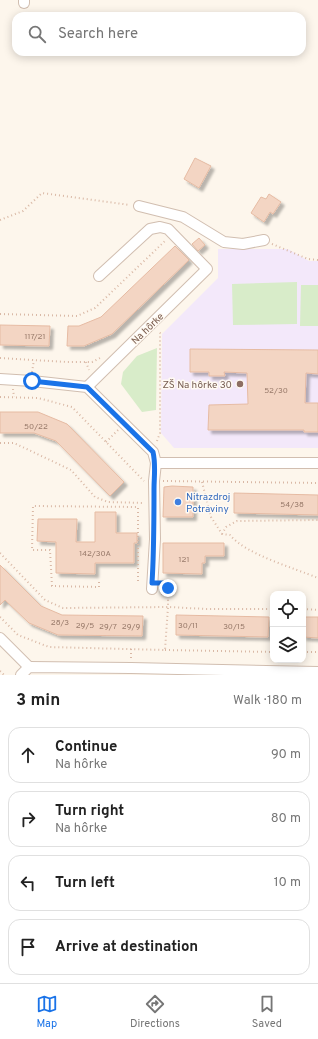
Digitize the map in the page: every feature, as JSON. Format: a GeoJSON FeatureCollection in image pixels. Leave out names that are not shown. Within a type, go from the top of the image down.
{"type":"FeatureCollection","features":[{"type":"Feature","properties":{"kind":"street"},"geometry":{"type":"LineString","coordinates":[[139,206],[183,217],[224,242],[243,244],[264,240]]}},
{"type":"Feature","properties":{"kind":"street"},"geometry":{"type":"LineString","coordinates":[[99,276],[150,229],[160,227],[163,212]]}},
{"type":"Feature","properties":{"kind":"street","name":"Na hôrke"},"geometry":{"type":"LineString","coordinates":[[87,387],[207,269],[168,229],[160,227]]}},
{"type":"Feature","properties":{"kind":"street"},"geometry":{"type":"LineString","coordinates":[[0,379],[87,387],[153,452],[156,463],[154,480],[155,539],[152,586]]}},
{"type":"Feature","properties":{"kind":"street"},"geometry":{"type":"LineString","coordinates":[[156,463],[318,464]]}},
{"type":"Feature","properties":{"kind":"street"},"geometry":{"type":"LineString","coordinates":[[0,638],[29,667],[318,672]]}},
{"type":"Feature","properties":{"kind":"street"},"geometry":{"type":"LineString","coordinates":[[21,675],[29,667]]}},
{"type":"Feature","properties":{"kind":"path"},"geometry":{"type":"LineString","coordinates":[[0,220],[23,211],[42,193],[139,206]]}},
{"type":"Feature","properties":{"kind":"path"},"geometry":{"type":"LineString","coordinates":[[0,314],[77,316],[95,308],[170,236]]}},
{"type":"Feature","properties":{"kind":"path"},"geometry":{"type":"LineString","coordinates":[[264,240],[308,259],[318,260]]}},
{"type":"Feature","properties":{"kind":"path"},"geometry":{"type":"LineString","coordinates":[[152,324],[160,333],[160,432],[153,452]]}},
{"type":"Feature","properties":{"kind":"path"},"geometry":{"type":"LineString","coordinates":[[0,358],[92,362],[105,356]]}},
{"type":"Feature","properties":{"kind":"path"},"geometry":{"type":"LineString","coordinates":[[0,397],[38,398],[72,407],[141,477]]}},
{"type":"Feature","properties":{"kind":"path"},"geometry":{"type":"LineString","coordinates":[[106,442],[124,423]]}},
{"type":"Feature","properties":{"kind":"path"},"geometry":{"type":"LineString","coordinates":[[0,443],[14,443],[70,470],[95,497],[108,502],[146,503]]}},
{"type":"Feature","properties":{"kind":"path"},"geometry":{"type":"LineString","coordinates":[[154,480],[318,483]]}},
{"type":"Feature","properties":{"kind":"path"},"geometry":{"type":"LineString","coordinates":[[202,482],[211,517],[222,534],[230,535],[235,541],[256,554],[318,578]]}},
{"type":"Feature","properties":{"kind":"path"},"geometry":{"type":"LineString","coordinates":[[99,582],[99,587],[52,586],[50,550],[32,550],[33,506],[138,507],[138,583]]}},
{"type":"Feature","properties":{"kind":"path"},"geometry":{"type":"LineString","coordinates":[[222,534],[226,527],[237,521],[318,520]]}},
{"type":"Feature","properties":{"kind":"path"},"geometry":{"type":"LineString","coordinates":[[0,553],[45,600],[63,608],[168,607],[207,609],[270,609]]}},
{"type":"Feature","properties":{"kind":"path"},"geometry":{"type":"LineString","coordinates":[[152,586],[168,583],[168,588],[161,588],[162,594],[168,594],[165,650]]}},
{"type":"Feature","properties":{"kind":"path"},"geometry":{"type":"LineString","coordinates":[[306,609],[318,610]]}},
{"type":"Feature","properties":{"kind":"path"},"geometry":{"type":"LineString","coordinates":[[0,617],[18,635],[49,647],[270,652]]}},
{"type":"Feature","properties":{"kind":"path"},"geometry":{"type":"LineString","coordinates":[[306,652],[318,652]]}},
{"type":"Feature","properties":{"kind":"path"},"geometry":{"type":"LineString","coordinates":[[0,671],[4,675]]}},
{"type":"Feature","properties":{"kind":"shaded area","name":"ZŠ Na hôrke 30"},"geometry":{"type":"Polygon","coordinates":[[[218,249],[288,249],[309,261],[318,261],[318,448],[174,448],[161,433],[162,334],[218,278],[218,249]]]}},
{"type":"Feature","properties":{"kind":"green space"},"geometry":{"type":"Polygon","coordinates":[[[297,282],[297,324],[233,325],[232,284],[297,282]]]}},
{"type":"Feature","properties":{"kind":"green space"},"geometry":{"type":"Polygon","coordinates":[[[301,285],[318,285],[318,326],[300,326],[301,285]]]}},
{"type":"Feature","properties":{"kind":"green space"},"geometry":{"type":"Polygon","coordinates":[[[157,348],[156,410],[142,412],[121,384],[123,372],[137,356],[157,348]]]}},
{"type":"Feature","properties":{"kind":"building"},"geometry":{"type":"Polygon","coordinates":[[[195,158],[211,166],[199,188],[184,179],[195,158]]]}},
{"type":"Feature","properties":{"kind":"building"},"geometry":{"type":"Polygon","coordinates":[[[269,194],[281,202],[273,214],[270,212],[264,222],[251,213],[261,197],[266,199],[269,194]]]}},
{"type":"Feature","properties":{"kind":"building"},"geometry":{"type":"Polygon","coordinates":[[[199,238],[205,245],[198,251],[192,244],[199,238]]]}},
{"type":"Feature","properties":{"kind":"building"},"geometry":{"type":"Polygon","coordinates":[[[175,246],[189,260],[112,334],[84,346],[67,346],[68,326],[79,326],[101,317],[175,246]]]}},
{"type":"Feature","properties":{"kind":"building"},"geometry":{"type":"Polygon","coordinates":[[[0,325],[50,326],[49,346],[0,345],[0,325]]]}},
{"type":"Feature","properties":{"kind":"building"},"geometry":{"type":"Polygon","coordinates":[[[190,349],[318,350],[318,374],[306,373],[305,403],[318,403],[318,432],[304,432],[304,430],[208,430],[209,405],[248,404],[247,373],[224,372],[225,376],[209,376],[209,372],[190,372],[190,349]]]}},
{"type":"Feature","properties":{"kind":"building"},"geometry":{"type":"Polygon","coordinates":[[[0,412],[38,412],[67,424],[124,482],[110,496],[56,441],[34,433],[0,433],[0,412]]]}},
{"type":"Feature","properties":{"kind":"building","name":"Nitrazdroj Potraviny"},"geometry":{"type":"Polygon","coordinates":[[[164,487],[193,487],[193,517],[163,517],[164,487]]]}},
{"type":"Feature","properties":{"kind":"building"},"geometry":{"type":"Polygon","coordinates":[[[234,493],[318,495],[318,515],[234,513],[234,493]]]}},
{"type":"Feature","properties":{"kind":"building"},"geometry":{"type":"Polygon","coordinates":[[[95,512],[116,512],[116,533],[137,533],[137,543],[134,543],[134,563],[95,563],[95,574],[56,573],[56,542],[37,541],[38,519],[77,519],[76,542],[95,542],[95,512]]]}},
{"type":"Feature","properties":{"kind":"building"},"geometry":{"type":"Polygon","coordinates":[[[163,543],[224,543],[224,556],[205,556],[205,563],[202,563],[202,574],[163,573],[163,543]]]}},
{"type":"Feature","properties":{"kind":"building"},"geometry":{"type":"Polygon","coordinates":[[[0,565],[41,606],[62,615],[143,616],[142,636],[58,635],[29,623],[5,600],[0,605],[0,565]]]}},
{"type":"Feature","properties":{"kind":"building"},"geometry":{"type":"Polygon","coordinates":[[[176,615],[269,617],[268,637],[176,635],[176,615]]]}},
{"type":"Feature","properties":{"kind":"building"},"geometry":{"type":"Polygon","coordinates":[[[306,617],[318,617],[318,638],[306,637],[306,617]]]}},
{"type":"Feature","properties":{"kind":"place","name":"ZŠ Na hôrke 30"},"geometry":{"type":"Point","coordinates":[240,384]}},
{"type":"Feature","properties":{"kind":"place","name":"Nitrazdroj Potraviny"},"geometry":{"type":"Point","coordinates":[178,502]}},
{"type":"Feature","properties":{"kind":"route"},"geometry":{"type":"LineString","coordinates":[[32,381],[87,387],[153,452],[156,463],[154,480],[155,539],[152,583],[168,583],[168,588]]}}]}
